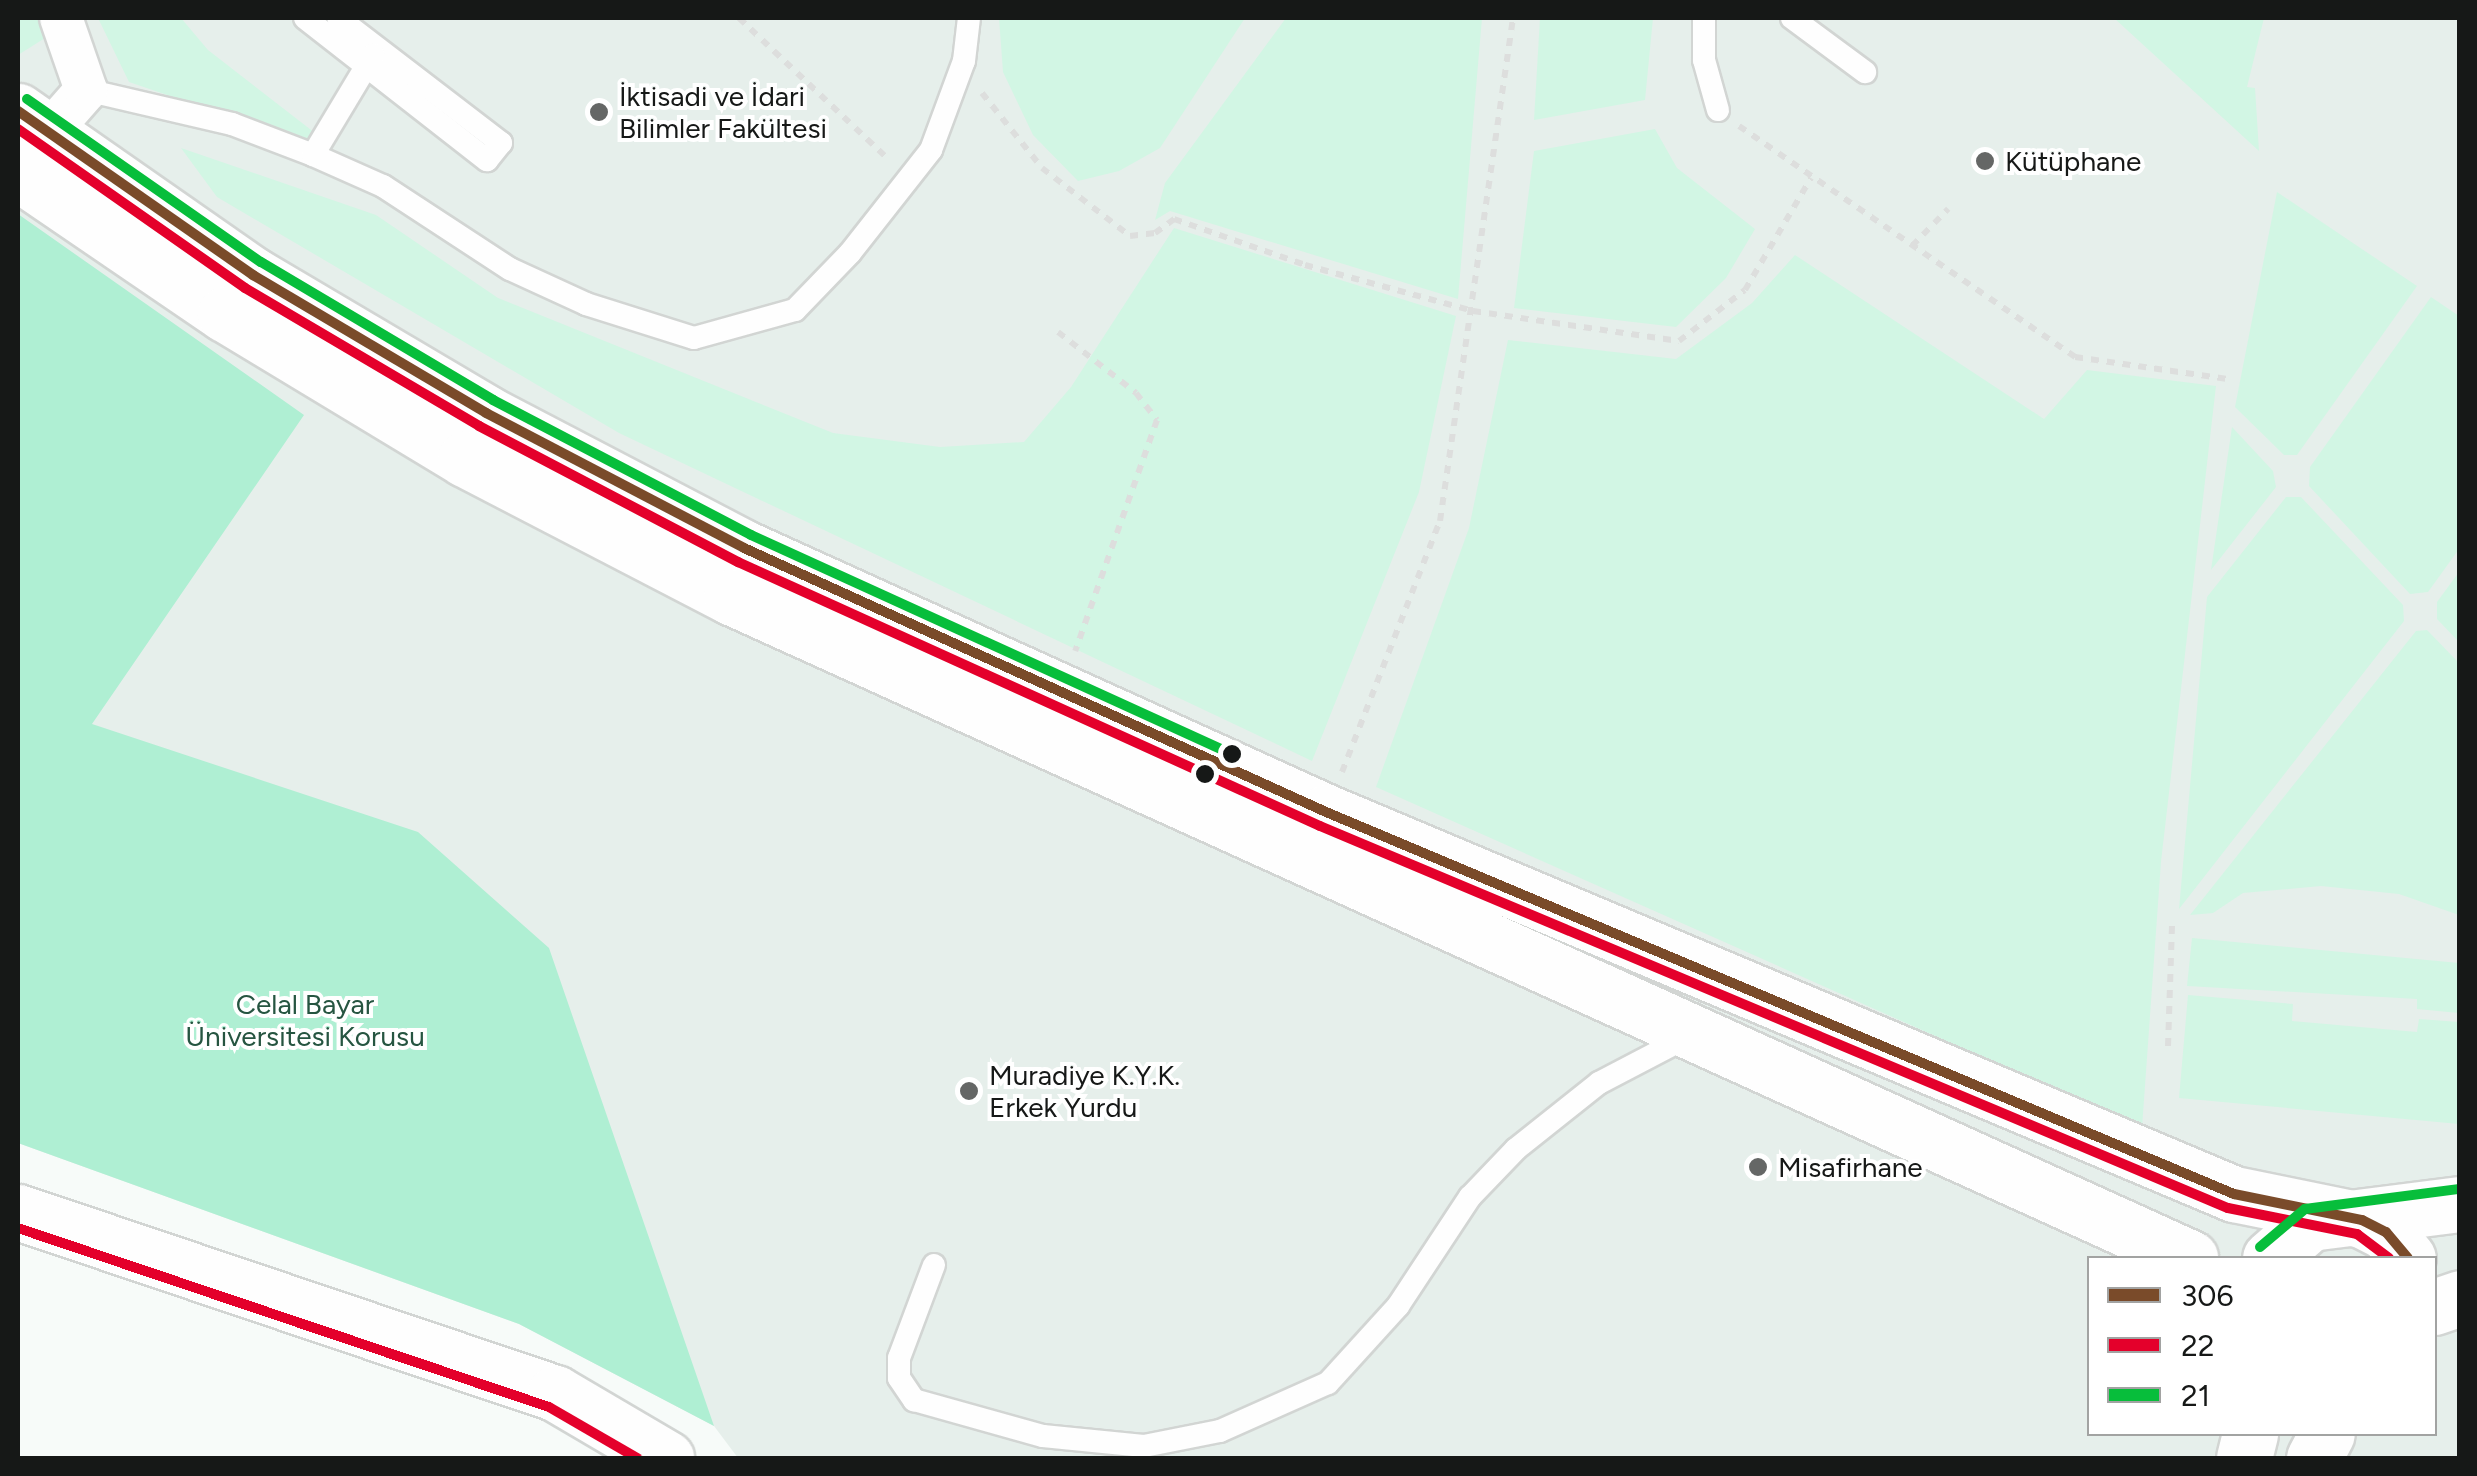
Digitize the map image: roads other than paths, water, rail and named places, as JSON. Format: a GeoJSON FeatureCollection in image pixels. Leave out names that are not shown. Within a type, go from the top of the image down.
{"type":"FeatureCollection","features":[{"type":"Feature","properties":{"kind":"street"},"geometry":{"type":"LineString","coordinates":[[25,146],[86,90],[61,18]]}},
{"type":"Feature","properties":{"kind":"street"},"geometry":{"type":"LineString","coordinates":[[25,146],[253,275],[486,414],[744,548],[1059,694],[1306,822],[1689,1036],[2185,1256]]}},
{"type":"Feature","properties":{"kind":"street"},"geometry":{"type":"LineString","coordinates":[[25,146],[225,314],[465,459],[731,597],[1306,822],[2234,1194],[2386,1232],[2406,1256]]}},
{"type":"Feature","properties":{"kind":"street"},"geometry":{"type":"LineString","coordinates":[[2272,1256],[2286,1237],[2336,1217],[2460,1204]]}},
{"type":"Feature","properties":{"kind":"street"},"geometry":{"type":"LineString","coordinates":[[18,1212],[555,1393],[666,1458]]}},
{"type":"Feature","properties":{"kind":"street"},"geometry":{"type":"LineString","coordinates":[[2314,1458],[2326,1436]]}},
{"type":"Feature","properties":{"kind":"lane"},"geometry":{"type":"LineString","coordinates":[[305,18],[371,58],[501,143],[487,160],[371,58],[338,18]]}},
{"type":"Feature","properties":{"kind":"lane"},"geometry":{"type":"LineString","coordinates":[[86,90],[232,124],[313,155],[384,186],[510,269],[586,304],[694,338],[796,310],[909,180],[932,150],[964,61],[969,18]]}},
{"type":"Feature","properties":{"kind":"lane"},"geometry":{"type":"LineString","coordinates":[[1704,18],[1704,60],[1718,110]]}},
{"type":"Feature","properties":{"kind":"lane"},"geometry":{"type":"LineString","coordinates":[[1792,18],[1864,72]]}},
{"type":"Feature","properties":{"kind":"lane"},"geometry":{"type":"LineString","coordinates":[[313,155],[371,58]]}},
{"type":"Feature","properties":{"kind":"lane"},"geometry":{"type":"LineString","coordinates":[[934,1264],[899,1358],[899,1378],[914,1400],[1043,1436],[1144,1446],[1220,1431],[1328,1384],[1398,1306],[1470,1197],[1516,1149],[1599,1083],[1689,1036]]}},
{"type":"Feature","properties":{"kind":"place","name":"İktisadi ve İdari Bilimler Fakültesi"},"geometry":{"type":"Point","coordinates":[599,112]}},
{"type":"Feature","properties":{"kind":"place","name":"Kütüphane"},"geometry":{"type":"Point","coordinates":[1985,161]}},
{"type":"Feature","properties":{"kind":"place","name":"Muradiye K.Y.K. Erkek Yurdu"},"geometry":{"type":"Point","coordinates":[969,1091]}},
{"type":"Feature","properties":{"kind":"place","name":"Misafirhane"},"geometry":{"type":"Point","coordinates":[1758,1167]}},
{"type":"Feature","properties":{"kind":"park label","name":"Celal Bayar Üniversitesi Korusu"},"geometry":{"type":"Point","coordinates":[305,1020]}}]}
